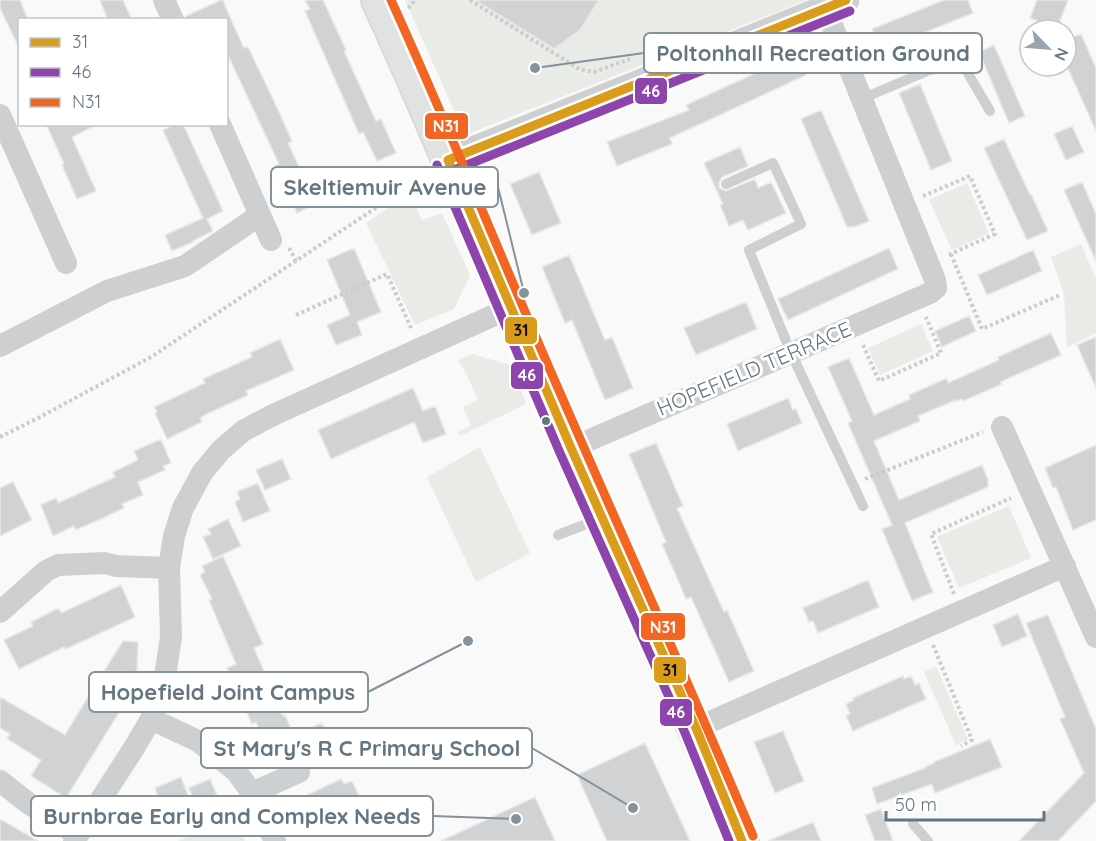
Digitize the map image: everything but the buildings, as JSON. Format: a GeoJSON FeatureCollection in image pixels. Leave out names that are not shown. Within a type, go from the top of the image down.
{"type":"FeatureCollection","features":[{"type":"Feature","properties":{"kind":"main road"},"geometry":{"type":"LineString","coordinates":[[378,0],[571,448],[696,728],[742,841]]}},
{"type":"Feature","properties":{"kind":"street"},"geometry":{"type":"LineString","coordinates":[[164,0],[172,18]]}},
{"type":"Feature","properties":{"kind":"street"},"geometry":{"type":"LineString","coordinates":[[448,160],[836,4],[861,99],[935,280],[927,293]]}},
{"type":"Feature","properties":{"kind":"street"},"geometry":{"type":"LineString","coordinates":[[0,115],[66,262]]}},
{"type":"Feature","properties":{"kind":"street"},"geometry":{"type":"LineString","coordinates":[[221,126],[271,240]]}},
{"type":"Feature","properties":{"kind":"street"},"geometry":{"type":"LineString","coordinates":[[0,346],[107,291],[185,266],[260,215]]}},
{"type":"Feature","properties":{"kind":"street","name":"HOPEFIELD TERRACE"},"geometry":{"type":"LineString","coordinates":[[571,448],[927,293]]}},
{"type":"Feature","properties":{"kind":"street"},"geometry":{"type":"LineString","coordinates":[[0,781],[76,838],[151,719],[163,690],[171,637],[169,568],[174,536],[183,508],[202,473],[221,450],[243,431],[273,415],[510,308]]}},
{"type":"Feature","properties":{"kind":"street"},"geometry":{"type":"LineString","coordinates":[[1002,427],[1096,637]]}},
{"type":"Feature","properties":{"kind":"street"},"geometry":{"type":"LineString","coordinates":[[0,612],[46,571],[58,566],[105,563],[116,566],[169,568]]}},
{"type":"Feature","properties":{"kind":"street"},"geometry":{"type":"LineString","coordinates":[[696,728],[1065,566]]}},
{"type":"Feature","properties":{"kind":"street"},"geometry":{"type":"LineString","coordinates":[[151,719],[198,741],[236,771],[252,793],[275,841]]}},
{"type":"Feature","properties":{"kind":"street"},"geometry":{"type":"LineString","coordinates":[[252,793],[298,772]]}},
{"type":"Feature","properties":{"kind":"lane"},"geometry":{"type":"LineString","coordinates":[[861,99],[930,70],[963,65],[990,111]]}},
{"type":"Feature","properties":{"kind":"lane"},"geometry":{"type":"LineString","coordinates":[[726,184],[773,163],[801,224],[749,250],[791,352],[863,506]]}},
{"type":"Feature","properties":{"kind":"lane"},"geometry":{"type":"LineString","coordinates":[[558,535],[602,518]]}},
{"type":"Feature","properties":{"kind":"lane"},"geometry":{"type":"LineString","coordinates":[[913,824],[928,841]]}},
{"type":"Feature","properties":{"kind":"path"},"geometry":{"type":"LineString","coordinates":[[471,0],[579,69],[594,72],[634,58]]}},
{"type":"Feature","properties":{"kind":"path"},"geometry":{"type":"LineString","coordinates":[[0,437],[151,357],[448,160]]}},
{"type":"Feature","properties":{"kind":"path"},"geometry":{"type":"LineString","coordinates":[[904,205],[970,176],[995,234],[929,264]]}},
{"type":"Feature","properties":{"kind":"path"},"geometry":{"type":"LineString","coordinates":[[951,254],[981,329],[1060,295]]}},
{"type":"Feature","properties":{"kind":"path"},"geometry":{"type":"LineString","coordinates":[[296,315],[387,274],[413,332]]}},
{"type":"Feature","properties":{"kind":"path"},"geometry":{"type":"LineString","coordinates":[[854,325],[879,381],[941,353],[927,293]]}},
{"type":"Feature","properties":{"kind":"path"},"geometry":{"type":"LineString","coordinates":[[853,484],[971,436],[1002,427]]}},
{"type":"Feature","properties":{"kind":"path"},"geometry":{"type":"LineString","coordinates":[[961,612],[931,534],[1030,489]]}},
{"type":"Feature","properties":{"kind":"path"},"geometry":{"type":"LineString","coordinates":[[926,627],[972,741],[961,746]]}},
{"type":"Feature","properties":{"kind":"shaded area"},"geometry":{"type":"Polygon","coordinates":[[[405,0],[807,0],[465,135],[405,0]]]}},
{"type":"Feature","properties":{"kind":"shaded area"},"geometry":{"type":"Polygon","coordinates":[[[967,183],[989,233],[952,250],[929,200],[967,183]]]}},
{"type":"Feature","properties":{"kind":"shaded area"},"geometry":{"type":"Polygon","coordinates":[[[410,193],[422,220],[442,213],[470,275],[454,309],[415,325],[366,223],[410,193]]]}},
{"type":"Feature","properties":{"kind":"shaded area"},"geometry":{"type":"Polygon","coordinates":[[[1081,244],[1096,278],[1096,333],[1067,347],[1064,294],[1051,257],[1081,244]]]}},
{"type":"Feature","properties":{"kind":"shaded area"},"geometry":{"type":"Polygon","coordinates":[[[921,324],[933,351],[880,375],[868,348],[921,324]]]}},
{"type":"Feature","properties":{"kind":"shaded area"},"geometry":{"type":"Polygon","coordinates":[[[472,354],[513,366],[526,404],[460,436],[458,432],[471,425],[463,407],[478,400],[458,360],[472,354]]]}},
{"type":"Feature","properties":{"kind":"shaded area"},"geometry":{"type":"Polygon","coordinates":[[[480,447],[530,553],[476,582],[427,477],[480,447]]]}},
{"type":"Feature","properties":{"kind":"shaded area"},"geometry":{"type":"Polygon","coordinates":[[[1009,506],[1031,558],[959,588],[937,537],[1009,506]]]}},
{"type":"Feature","properties":{"kind":"shaded area"},"geometry":{"type":"Polygon","coordinates":[[[936,666],[968,739],[956,745],[924,672],[936,666]]]}},
{"type":"Feature","properties":{"kind":"shaded area"},"geometry":{"type":"Polygon","coordinates":[[[234,818],[245,841],[178,841],[234,818]]]}},
{"type":"Feature","properties":{"kind":"transit line","name":"N31"},"geometry":{"type":"LineString","coordinates":[[391,0],[753,836]]}},
{"type":"Feature","properties":{"kind":"transit line","name":"31"},"geometry":{"type":"LineString","coordinates":[[448,160],[846,0]]}},
{"type":"Feature","properties":{"kind":"transit line","name":"46"},"geometry":{"type":"LineString","coordinates":[[452,171],[850,11]]}},
{"type":"Feature","properties":{"kind":"transit line","name":"31"},"geometry":{"type":"LineString","coordinates":[[448,160],[571,448],[696,728],[742,841]]}},
{"type":"Feature","properties":{"kind":"transit line","name":"46"},"geometry":{"type":"LineString","coordinates":[[437,165],[560,453],[685,733],[729,841]]}},
{"type":"Feature","properties":{"kind":"place","name":"Poltonhall Recreation Ground"},"geometry":{"type":"Point","coordinates":[535,68]}},
{"type":"Feature","properties":{"kind":"place","name":"Skeltiemuir Avenue"},"geometry":{"type":"Point","coordinates":[524,293]}},
{"type":"Feature","properties":{"kind":"place","name":"Hopefield Joint Campus"},"geometry":{"type":"Point","coordinates":[468,641]}},
{"type":"Feature","properties":{"kind":"place","name":"St Mary's R C Primary School"},"geometry":{"type":"Point","coordinates":[633,808]}},
{"type":"Feature","properties":{"kind":"place","name":"Burnbrae Early and Complex Needs"},"geometry":{"type":"Point","coordinates":[516,819]}}]}
